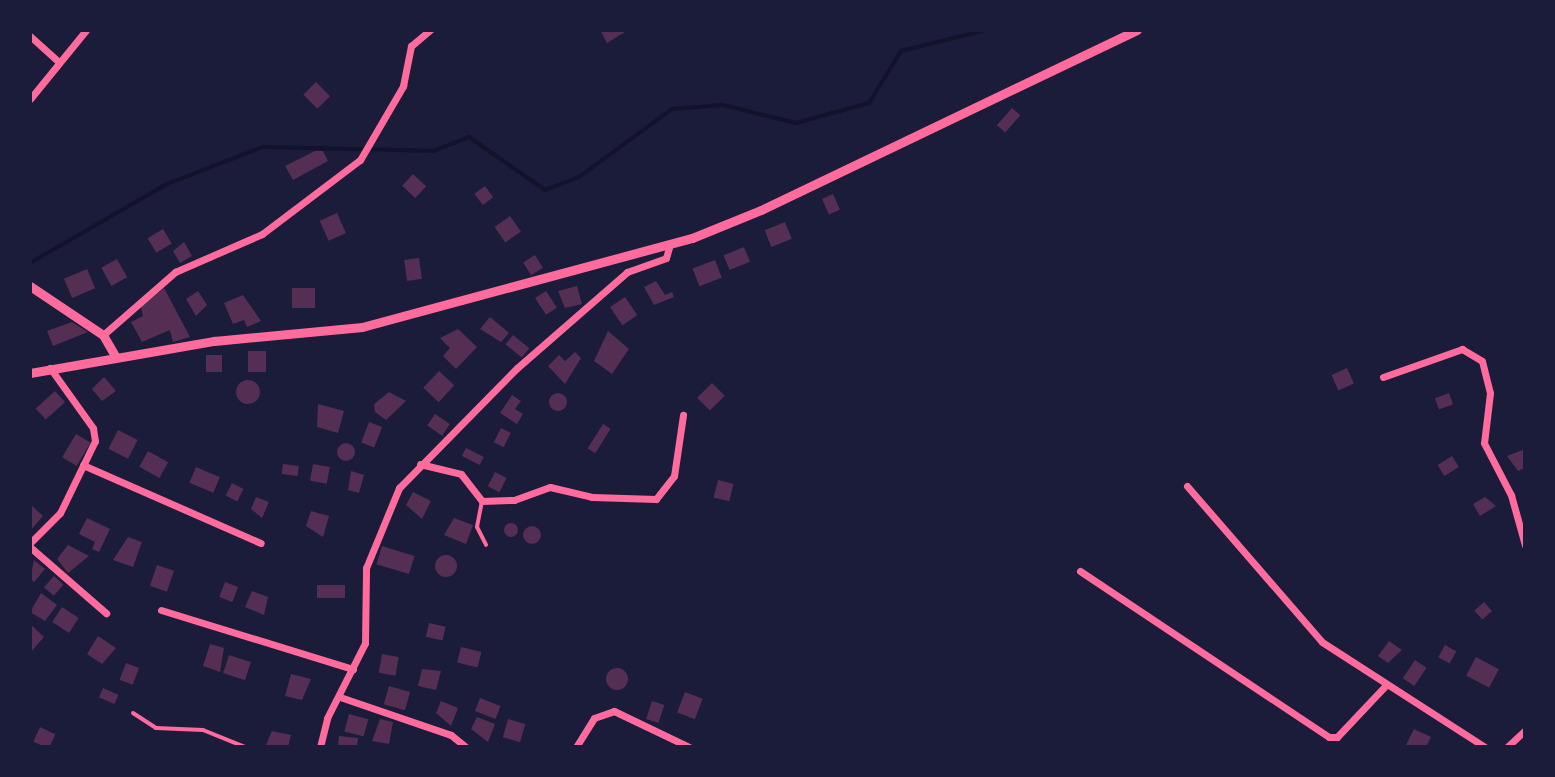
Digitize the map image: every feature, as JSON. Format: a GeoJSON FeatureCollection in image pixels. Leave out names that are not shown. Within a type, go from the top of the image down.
{"type":"FeatureCollection","features":[{"type":"Feature","properties":{"kind":"street"},"geometry":{"type":"LineString","coordinates":[[30,99],[86,30]]}},
{"type":"Feature","properties":{"kind":"street"},"geometry":{"type":"LineString","coordinates":[[103,335],[175,272],[262,234],[360,160],[403,86],[411,46],[430,30]]}},
{"type":"Feature","properties":{"kind":"street"},"geometry":{"type":"LineString","coordinates":[[30,373],[115,356],[362,327],[670,244],[761,210],[1137,30]]}},
{"type":"Feature","properties":{"kind":"street"},"geometry":{"type":"LineString","coordinates":[[30,36],[59,62]]}},
{"type":"Feature","properties":{"kind":"street"},"geometry":{"type":"LineString","coordinates":[[320,747],[365,643],[363,588],[371,547],[399,488],[517,368],[627,272],[666,258],[670,244]]}},
{"type":"Feature","properties":{"kind":"street"},"geometry":{"type":"LineString","coordinates":[[30,286],[103,335],[115,356]]}},
{"type":"Feature","properties":{"kind":"street"},"geometry":{"type":"LineString","coordinates":[[1383,377],[1462,349],[1475,353],[1489,373],[1484,443],[1514,508],[1525,545]]}},
{"type":"Feature","properties":{"kind":"street"},"geometry":{"type":"LineString","coordinates":[[50,368],[95,434],[60,513],[30,545],[106,613]]}},
{"type":"Feature","properties":{"kind":"street"},"geometry":{"type":"LineString","coordinates":[[420,464],[461,474],[482,501],[514,500],[550,487],[592,497],[656,499],[674,476],[683,415]]}},
{"type":"Feature","properties":{"kind":"street"},"geometry":{"type":"LineString","coordinates":[[83,465],[261,543]]}},
{"type":"Feature","properties":{"kind":"street"},"geometry":{"type":"LineString","coordinates":[[1187,486],[1322,642],[1385,686],[1417,699],[1485,747]]}},
{"type":"Feature","properties":{"kind":"street"},"geometry":{"type":"LineString","coordinates":[[1080,571],[1329,737],[1337,737],[1385,686]]}},
{"type":"Feature","properties":{"kind":"street"},"geometry":{"type":"LineString","coordinates":[[161,610],[353,669]]}},
{"type":"Feature","properties":{"kind":"street"},"geometry":{"type":"LineString","coordinates":[[340,697],[451,735],[466,747]]}},
{"type":"Feature","properties":{"kind":"street"},"geometry":{"type":"LineString","coordinates":[[576,747],[594,718],[614,711],[689,747]]}},
{"type":"Feature","properties":{"kind":"street"},"geometry":{"type":"LineString","coordinates":[[1507,747],[1525,730]]}},
{"type":"Feature","properties":{"kind":"lane"},"geometry":{"type":"LineString","coordinates":[[482,501],[477,527],[486,545]]}},
{"type":"Feature","properties":{"kind":"lane"},"geometry":{"type":"LineString","coordinates":[[1514,508],[1525,503]]}},
{"type":"Feature","properties":{"kind":"lane"},"geometry":{"type":"LineString","coordinates":[[133,713],[156,728],[203,730],[245,747]]}},
{"type":"Feature","properties":{"kind":"building"},"geometry":{"type":"Polygon","coordinates":[[[600,30],[624,30],[625,32],[607,43],[600,30]]]}},
{"type":"Feature","properties":{"kind":"building"},"geometry":{"type":"Polygon","coordinates":[[[316,82],[330,96],[317,109],[303,95],[316,82]]]}},
{"type":"Feature","properties":{"kind":"building"},"geometry":{"type":"Polygon","coordinates":[[[1012,108],[1020,115],[1005,133],[997,125],[1012,108]]]}},
{"type":"Feature","properties":{"kind":"building"},"geometry":{"type":"Polygon","coordinates":[[[315,151],[323,151],[328,161],[293,180],[285,166],[315,151]]]}},
{"type":"Feature","properties":{"kind":"building"},"geometry":{"type":"Polygon","coordinates":[[[413,174],[426,186],[415,198],[402,186],[413,174]]]}},
{"type":"Feature","properties":{"kind":"building"},"geometry":{"type":"Polygon","coordinates":[[[485,186],[493,197],[483,205],[474,194],[485,186]]]}},
{"type":"Feature","properties":{"kind":"building"},"geometry":{"type":"Polygon","coordinates":[[[833,194],[840,210],[829,214],[822,199],[833,194]]]}},
{"type":"Feature","properties":{"kind":"building"},"geometry":{"type":"Polygon","coordinates":[[[337,213],[346,233],[329,241],[320,221],[337,213]]]}},
{"type":"Feature","properties":{"kind":"building"},"geometry":{"type":"Polygon","coordinates":[[[510,216],[521,232],[505,242],[494,227],[510,216]]]}},
{"type":"Feature","properties":{"kind":"building"},"geometry":{"type":"Polygon","coordinates":[[[785,222],[792,239],[771,247],[765,230],[785,222]]]}},
{"type":"Feature","properties":{"kind":"building"},"geometry":{"type":"Polygon","coordinates":[[[163,229],[172,244],[156,253],[148,238],[163,229]]]}},
{"type":"Feature","properties":{"kind":"building"},"geometry":{"type":"Polygon","coordinates":[[[184,242],[192,256],[180,263],[173,251],[184,242]]]}},
{"type":"Feature","properties":{"kind":"building"},"geometry":{"type":"Polygon","coordinates":[[[744,247],[750,262],[730,270],[724,255],[744,247]]]}},
{"type":"Feature","properties":{"kind":"building"},"geometry":{"type":"Polygon","coordinates":[[[535,255],[543,268],[531,275],[523,262],[535,255]]]}},
{"type":"Feature","properties":{"kind":"building"},"geometry":{"type":"Polygon","coordinates":[[[419,258],[422,279],[407,281],[404,260],[419,258]]]}},
{"type":"Feature","properties":{"kind":"building"},"geometry":{"type":"Polygon","coordinates":[[[117,259],[127,277],[111,286],[101,268],[117,259]]]}},
{"type":"Feature","properties":{"kind":"building"},"geometry":{"type":"Polygon","coordinates":[[[715,260],[722,278],[699,286],[693,269],[715,260]]]}},
{"type":"Feature","properties":{"kind":"building"},"geometry":{"type":"Polygon","coordinates":[[[87,269],[95,288],[72,298],[64,279],[87,269]]]}},
{"type":"Feature","properties":{"kind":"building"},"geometry":{"type":"Polygon","coordinates":[[[656,281],[665,295],[672,292],[674,297],[654,305],[644,287],[656,281]]]}},
{"type":"Feature","properties":{"kind":"building"},"geometry":{"type":"Polygon","coordinates":[[[577,286],[582,304],[565,308],[558,291],[577,286]]]}},
{"type":"Feature","properties":{"kind":"building"},"geometry":{"type":"Polygon","coordinates":[[[164,288],[190,337],[173,342],[170,330],[142,342],[131,322],[143,316],[141,307],[164,288]]]}},
{"type":"Feature","properties":{"kind":"building"},"geometry":{"type":"Polygon","coordinates":[[[292,288],[315,288],[315,308],[292,308],[292,288]]]}},
{"type":"Feature","properties":{"kind":"building"},"geometry":{"type":"Polygon","coordinates":[[[198,291],[207,305],[196,316],[186,299],[198,291]]]}},
{"type":"Feature","properties":{"kind":"building"},"geometry":{"type":"Polygon","coordinates":[[[546,291],[557,308],[546,315],[535,298],[546,291]]]}},
{"type":"Feature","properties":{"kind":"building"},"geometry":{"type":"Polygon","coordinates":[[[243,295],[261,321],[247,327],[244,320],[233,324],[224,303],[243,295]]]}},
{"type":"Feature","properties":{"kind":"building"},"geometry":{"type":"Polygon","coordinates":[[[625,297],[637,315],[622,325],[610,307],[625,297]]]}},
{"type":"Feature","properties":{"kind":"building"},"geometry":{"type":"Polygon","coordinates":[[[490,317],[509,333],[501,342],[480,329],[490,317]]]}},
{"type":"Feature","properties":{"kind":"building"},"geometry":{"type":"Polygon","coordinates":[[[72,322],[88,332],[53,346],[47,331],[72,322]]]}},
{"type":"Feature","properties":{"kind":"building"},"geometry":{"type":"Polygon","coordinates":[[[458,329],[477,347],[456,369],[443,356],[450,348],[440,338],[458,329]]]}},
{"type":"Feature","properties":{"kind":"building"},"geometry":{"type":"Polygon","coordinates":[[[608,331],[629,349],[612,374],[594,361],[608,331]]]}},
{"type":"Feature","properties":{"kind":"building"},"geometry":{"type":"Polygon","coordinates":[[[513,335],[529,348],[522,358],[505,344],[513,335]]]}},
{"type":"Feature","properties":{"kind":"building"},"geometry":{"type":"Polygon","coordinates":[[[248,351],[266,351],[266,372],[248,372],[248,351]]]}},
{"type":"Feature","properties":{"kind":"building"},"geometry":{"type":"Polygon","coordinates":[[[575,352],[581,358],[565,384],[548,366],[559,355],[565,361],[575,352]]]}},
{"type":"Feature","properties":{"kind":"building"},"geometry":{"type":"Polygon","coordinates":[[[206,355],[222,355],[222,372],[206,372],[206,355]]]}},
{"type":"Feature","properties":{"kind":"building"},"geometry":{"type":"Polygon","coordinates":[[[1347,368],[1354,384],[1338,390],[1331,375],[1347,368]]]}},
{"type":"Feature","properties":{"kind":"building"},"geometry":{"type":"Polygon","coordinates":[[[439,371],[454,385],[439,402],[423,388],[439,371]]]}},
{"type":"Feature","properties":{"kind":"building"},"geometry":{"type":"Polygon","coordinates":[[[104,377],[116,391],[102,401],[92,389],[104,377]]]}},
{"type":"Feature","properties":{"kind":"building"},"geometry":{"type":"Polygon","coordinates":[[[248,380],[257,383],[260,392],[257,401],[248,404],[239,401],[236,392],[239,383],[248,380]]]}},
{"type":"Feature","properties":{"kind":"building"},"geometry":{"type":"Polygon","coordinates":[[[712,383],[725,396],[710,411],[697,398],[712,383]]]}},
{"type":"Feature","properties":{"kind":"building"},"geometry":{"type":"Polygon","coordinates":[[[55,391],[65,402],[46,420],[36,408],[55,391]]]}},
{"type":"Feature","properties":{"kind":"building"},"geometry":{"type":"Polygon","coordinates":[[[389,392],[406,401],[386,420],[375,412],[374,404],[389,392]]]}},
{"type":"Feature","properties":{"kind":"building"},"geometry":{"type":"Polygon","coordinates":[[[554,393],[562,393],[567,402],[565,409],[554,411],[549,406],[549,398],[554,393]]]}},
{"type":"Feature","properties":{"kind":"building"},"geometry":{"type":"Polygon","coordinates":[[[1449,393],[1453,404],[1439,409],[1435,398],[1449,393]]]}},
{"type":"Feature","properties":{"kind":"building"},"geometry":{"type":"Polygon","coordinates":[[[512,395],[521,401],[515,409],[523,414],[517,424],[500,413],[512,395]]]}},
{"type":"Feature","properties":{"kind":"building"},"geometry":{"type":"Polygon","coordinates":[[[318,404],[344,411],[338,433],[317,427],[318,404]]]}},
{"type":"Feature","properties":{"kind":"building"},"geometry":{"type":"Polygon","coordinates":[[[435,414],[450,424],[442,436],[427,426],[435,414]]]}},
{"type":"Feature","properties":{"kind":"building"},"geometry":{"type":"Polygon","coordinates":[[[369,422],[382,427],[374,448],[361,443],[369,422]]]}},
{"type":"Feature","properties":{"kind":"building"},"geometry":{"type":"Polygon","coordinates":[[[603,424],[611,429],[595,453],[588,449],[603,424]]]}},
{"type":"Feature","properties":{"kind":"building"},"geometry":{"type":"Polygon","coordinates":[[[501,428],[511,433],[504,447],[494,442],[501,428]]]}},
{"type":"Feature","properties":{"kind":"building"},"geometry":{"type":"Polygon","coordinates":[[[118,430],[138,440],[128,459],[108,449],[118,430]]]}},
{"type":"Feature","properties":{"kind":"building"},"geometry":{"type":"Polygon","coordinates":[[[76,434],[91,443],[77,466],[62,457],[76,434]]]}},
{"type":"Feature","properties":{"kind":"building"},"geometry":{"type":"Polygon","coordinates":[[[346,443],[355,452],[346,461],[337,452],[346,443]]]}},
{"type":"Feature","properties":{"kind":"building"},"geometry":{"type":"Polygon","coordinates":[[[466,448],[484,457],[480,465],[462,456],[466,448]]]}},
{"type":"Feature","properties":{"kind":"building"},"geometry":{"type":"Polygon","coordinates":[[[1525,449],[1525,468],[1518,471],[1507,456],[1525,449]]]}},
{"type":"Feature","properties":{"kind":"building"},"geometry":{"type":"Polygon","coordinates":[[[148,451],[168,462],[159,478],[139,467],[148,451]]]}},
{"type":"Feature","properties":{"kind":"building"},"geometry":{"type":"Polygon","coordinates":[[[1452,456],[1459,467],[1444,476],[1438,465],[1452,456]]]}},
{"type":"Feature","properties":{"kind":"building"},"geometry":{"type":"Polygon","coordinates":[[[283,464],[299,466],[298,476],[282,474],[283,464]]]}},
{"type":"Feature","properties":{"kind":"building"},"geometry":{"type":"Polygon","coordinates":[[[313,464],[330,467],[327,484],[310,481],[313,464]]]}},
{"type":"Feature","properties":{"kind":"building"},"geometry":{"type":"Polygon","coordinates":[[[196,467],[220,477],[213,493],[189,483],[196,467]]]}},
{"type":"Feature","properties":{"kind":"building"},"geometry":{"type":"Polygon","coordinates":[[[351,471],[364,475],[359,493],[348,490],[351,471]]]}},
{"type":"Feature","properties":{"kind":"building"},"geometry":{"type":"Polygon","coordinates":[[[495,472],[507,478],[499,492],[488,486],[495,472]]]}},
{"type":"Feature","properties":{"kind":"building"},"geometry":{"type":"Polygon","coordinates":[[[718,480],[734,484],[729,501],[714,497],[718,480]]]}},
{"type":"Feature","properties":{"kind":"building"},"geometry":{"type":"Polygon","coordinates":[[[232,483],[244,489],[237,501],[226,495],[232,483]]]}},
{"type":"Feature","properties":{"kind":"building"},"geometry":{"type":"Polygon","coordinates":[[[413,492],[431,501],[422,519],[406,505],[413,492]]]}},
{"type":"Feature","properties":{"kind":"building"},"geometry":{"type":"Polygon","coordinates":[[[256,497],[269,502],[262,518],[251,509],[256,497]]]}},
{"type":"Feature","properties":{"kind":"building"},"geometry":{"type":"Polygon","coordinates":[[[1485,497],[1496,506],[1480,516],[1473,504],[1485,497]]]}},
{"type":"Feature","properties":{"kind":"building"},"geometry":{"type":"Polygon","coordinates":[[[32,506],[43,516],[30,531],[30,508],[32,506]]]}},
{"type":"Feature","properties":{"kind":"building"},"geometry":{"type":"Polygon","coordinates":[[[311,511],[329,516],[323,537],[306,526],[311,511]]]}},
{"type":"Feature","properties":{"kind":"building"},"geometry":{"type":"Polygon","coordinates":[[[87,518],[110,529],[99,552],[92,549],[95,542],[79,534],[87,518]]]}},
{"type":"Feature","properties":{"kind":"building"},"geometry":{"type":"Polygon","coordinates":[[[454,518],[473,525],[466,544],[444,535],[454,518]]]}},
{"type":"Feature","properties":{"kind":"building"},"geometry":{"type":"Polygon","coordinates":[[[511,523],[518,530],[511,537],[504,530],[511,523]]]}},
{"type":"Feature","properties":{"kind":"building"},"geometry":{"type":"Polygon","coordinates":[[[528,526],[536,526],[541,535],[539,542],[528,544],[523,539],[523,531],[528,526]]]}},
{"type":"Feature","properties":{"kind":"building"},"geometry":{"type":"Polygon","coordinates":[[[128,537],[142,542],[133,567],[113,560],[128,537]]]}},
{"type":"Feature","properties":{"kind":"building"},"geometry":{"type":"Polygon","coordinates":[[[68,545],[89,556],[68,573],[57,559],[68,545]]]}},
{"type":"Feature","properties":{"kind":"building"},"geometry":{"type":"Polygon","coordinates":[[[382,546],[415,556],[409,574],[376,564],[382,546]]]}},
{"type":"Feature","properties":{"kind":"building"},"geometry":{"type":"Polygon","coordinates":[[[446,555],[454,558],[457,566],[454,574],[446,577],[438,574],[435,566],[438,558],[446,555]]]}},
{"type":"Feature","properties":{"kind":"building"},"geometry":{"type":"Polygon","coordinates":[[[34,560],[45,569],[34,582],[30,578],[34,560]]]}},
{"type":"Feature","properties":{"kind":"building"},"geometry":{"type":"Polygon","coordinates":[[[157,565],[174,571],[167,592],[150,586],[157,565]]]}},
{"type":"Feature","properties":{"kind":"building"},"geometry":{"type":"Polygon","coordinates":[[[54,576],[64,585],[54,596],[44,587],[54,576]]]}},
{"type":"Feature","properties":{"kind":"building"},"geometry":{"type":"Polygon","coordinates":[[[225,582],[238,587],[232,602],[219,597],[225,582]]]}},
{"type":"Feature","properties":{"kind":"building"},"geometry":{"type":"Polygon","coordinates":[[[317,585],[345,585],[345,598],[317,598],[317,585]]]}},
{"type":"Feature","properties":{"kind":"building"},"geometry":{"type":"Polygon","coordinates":[[[252,591],[268,597],[264,615],[245,607],[252,591]]]}},
{"type":"Feature","properties":{"kind":"building"},"geometry":{"type":"Polygon","coordinates":[[[41,593],[57,605],[45,621],[30,612],[41,593]]]}},
{"type":"Feature","properties":{"kind":"building"},"geometry":{"type":"Polygon","coordinates":[[[1484,602],[1492,611],[1482,620],[1474,611],[1484,602]]]}},
{"type":"Feature","properties":{"kind":"building"},"geometry":{"type":"Polygon","coordinates":[[[62,607],[79,618],[69,633],[52,622],[62,607]]]}},
{"type":"Feature","properties":{"kind":"building"},"geometry":{"type":"Polygon","coordinates":[[[429,623],[446,627],[442,640],[426,637],[429,623]]]}},
{"type":"Feature","properties":{"kind":"building"},"geometry":{"type":"Polygon","coordinates":[[[30,624],[44,637],[30,653],[30,624]]]}},
{"type":"Feature","properties":{"kind":"building"},"geometry":{"type":"Polygon","coordinates":[[[98,636],[116,648],[102,664],[87,654],[98,636]]]}},
{"type":"Feature","properties":{"kind":"building"},"geometry":{"type":"Polygon","coordinates":[[[1389,641],[1402,650],[1388,663],[1378,656],[1389,641]]]}},
{"type":"Feature","properties":{"kind":"building"},"geometry":{"type":"Polygon","coordinates":[[[210,644],[224,648],[220,672],[203,666],[210,644]]]}},
{"type":"Feature","properties":{"kind":"building"},"geometry":{"type":"Polygon","coordinates":[[[1445,645],[1456,651],[1450,664],[1438,657],[1445,645]]]}},
{"type":"Feature","properties":{"kind":"building"},"geometry":{"type":"Polygon","coordinates":[[[461,647],[481,652],[478,668],[457,663],[461,647]]]}},
{"type":"Feature","properties":{"kind":"building"},"geometry":{"type":"Polygon","coordinates":[[[382,654],[399,657],[395,676],[379,673],[382,654]]]}},
{"type":"Feature","properties":{"kind":"building"},"geometry":{"type":"Polygon","coordinates":[[[229,655],[251,662],[245,680],[223,673],[229,655]]]}},
{"type":"Feature","properties":{"kind":"building"},"geometry":{"type":"Polygon","coordinates":[[[1476,657],[1499,669],[1489,688],[1466,676],[1476,657]]]}},
{"type":"Feature","properties":{"kind":"building"},"geometry":{"type":"Polygon","coordinates":[[[1415,660],[1427,668],[1414,686],[1403,678],[1415,660]]]}},
{"type":"Feature","properties":{"kind":"building"},"geometry":{"type":"Polygon","coordinates":[[[126,663],[139,668],[133,685],[120,680],[126,663]]]}},
{"type":"Feature","properties":{"kind":"building"},"geometry":{"type":"Polygon","coordinates":[[[617,668],[625,671],[628,679],[625,687],[617,690],[609,687],[606,679],[609,671],[617,668]]]}},
{"type":"Feature","properties":{"kind":"building"},"geometry":{"type":"Polygon","coordinates":[[[422,669],[441,671],[436,690],[418,686],[422,669]]]}},
{"type":"Feature","properties":{"kind":"building"},"geometry":{"type":"Polygon","coordinates":[[[291,674],[311,679],[302,700],[285,696],[291,674]]]}},
{"type":"Feature","properties":{"kind":"building"},"geometry":{"type":"Polygon","coordinates":[[[389,686],[410,692],[405,710],[384,704],[389,686]]]}},
{"type":"Feature","properties":{"kind":"building"},"geometry":{"type":"Polygon","coordinates":[[[103,688],[119,695],[114,704],[99,697],[103,688]]]}},
{"type":"Feature","properties":{"kind":"building"},"geometry":{"type":"Polygon","coordinates":[[[685,692],[703,699],[695,719],[677,713],[685,692]]]}},
{"type":"Feature","properties":{"kind":"building"},"geometry":{"type":"Polygon","coordinates":[[[480,698],[501,706],[496,719],[475,711],[480,698]]]}},
{"type":"Feature","properties":{"kind":"building"},"geometry":{"type":"Polygon","coordinates":[[[441,701],[458,708],[451,726],[436,713],[441,701]]]}},
{"type":"Feature","properties":{"kind":"building"},"geometry":{"type":"Polygon","coordinates":[[[652,701],[664,705],[658,723],[646,719],[652,701]]]}},
{"type":"Feature","properties":{"kind":"building"},"geometry":{"type":"Polygon","coordinates":[[[349,714],[368,719],[364,737],[344,731],[349,714]]]}},
{"type":"Feature","properties":{"kind":"building"},"geometry":{"type":"Polygon","coordinates":[[[477,717],[495,724],[488,742],[471,729],[477,717]]]}},
{"type":"Feature","properties":{"kind":"building"},"geometry":{"type":"Polygon","coordinates":[[[380,719],[393,722],[389,744],[372,741],[380,719]]]}},
{"type":"Feature","properties":{"kind":"building"},"geometry":{"type":"Polygon","coordinates":[[[508,719],[525,724],[520,742],[503,737],[508,719]]]}},
{"type":"Feature","properties":{"kind":"building"},"geometry":{"type":"Polygon","coordinates":[[[40,727],[55,734],[49,747],[33,742],[40,727]]]}},
{"type":"Feature","properties":{"kind":"building"},"geometry":{"type":"Polygon","coordinates":[[[1414,729],[1431,737],[1426,747],[1406,745],[1414,729]]]}},
{"type":"Feature","properties":{"kind":"building"},"geometry":{"type":"Polygon","coordinates":[[[272,731],[291,735],[288,747],[265,747],[272,731]]]}},
{"type":"Feature","properties":{"kind":"building"},"geometry":{"type":"Polygon","coordinates":[[[339,736],[358,738],[357,747],[338,747],[339,736]]]}},
{"type":"Feature","properties":{"kind":"waterway"},"geometry":{"type":"LineString","coordinates":[[30,263],[167,184],[263,147],[433,151],[469,137],[545,190],[579,177],[672,109],[723,105],[796,123],[869,103],[901,51],[986,30]]}}]}
